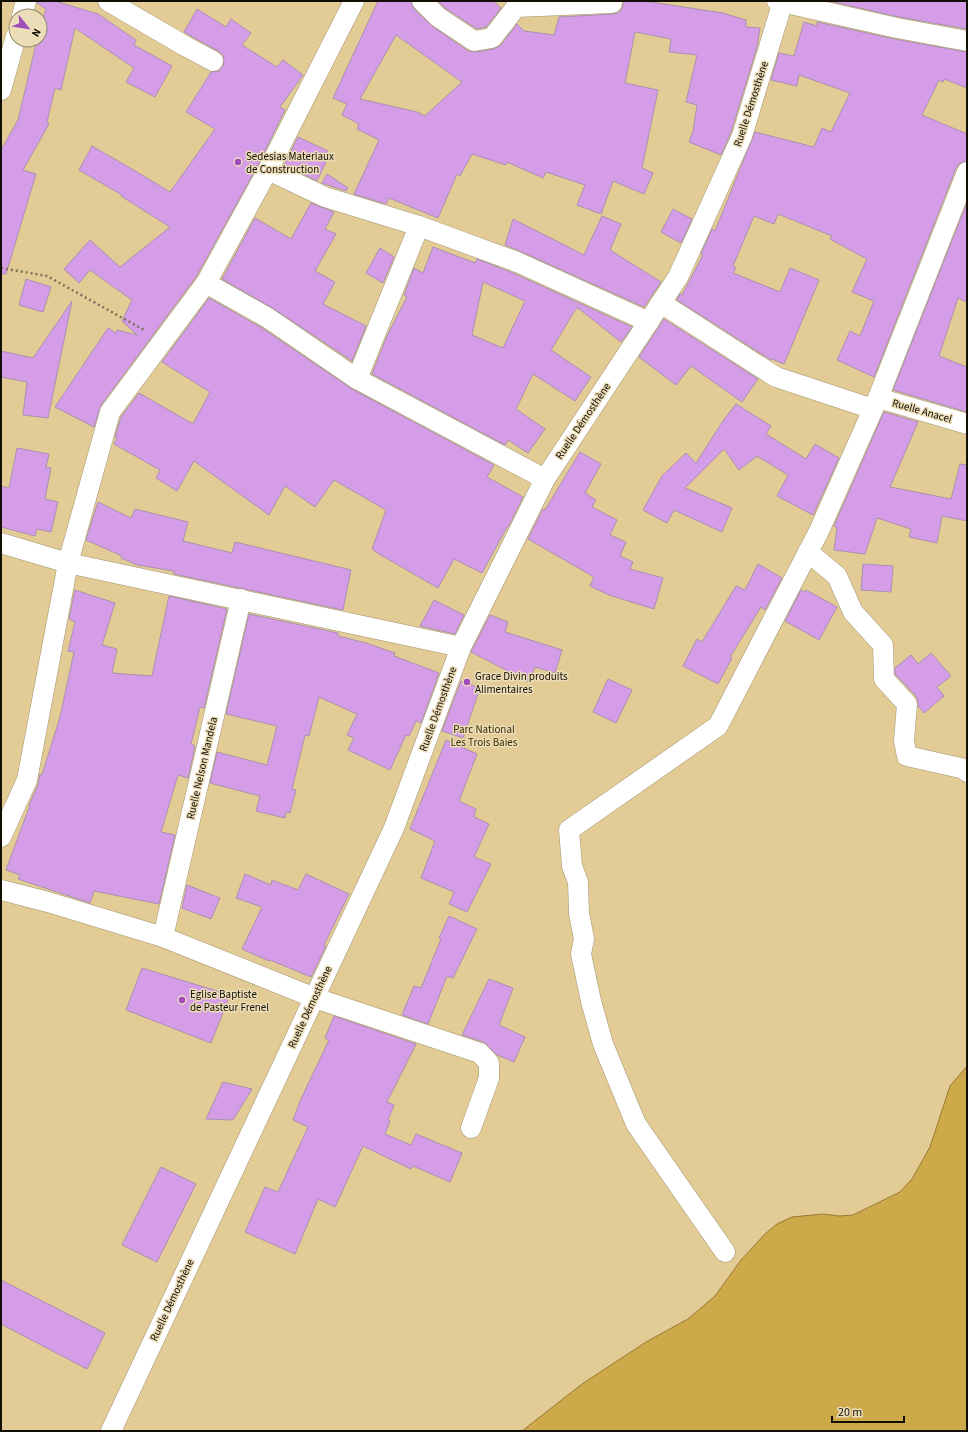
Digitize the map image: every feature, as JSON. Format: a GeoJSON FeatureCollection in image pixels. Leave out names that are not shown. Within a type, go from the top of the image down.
{"type":"FeatureCollection","features":[{"type":"Feature","properties":{"kind":"street"},"geometry":{"type":"LineString","coordinates":[[108,1],[213,61]]}},
{"type":"Feature","properties":{"kind":"street"},"geometry":{"type":"LineString","coordinates":[[1,837],[28,780],[68,563],[110,412],[206,283],[268,170],[354,1]]}},
{"type":"Feature","properties":{"kind":"street"},"geometry":{"type":"LineString","coordinates":[[422,1],[438,17],[474,41],[492,38],[516,7],[612,3],[612,1]]}},
{"type":"Feature","properties":{"kind":"street"},"geometry":{"type":"LineString","coordinates":[[777,1],[783,1],[898,28],[967,41]]}},
{"type":"Feature","properties":{"kind":"street","name":"Ruelle Démosthène"},"geometry":{"type":"LineString","coordinates":[[111,1431],[394,828],[461,647],[545,479],[678,277],[742,136],[783,1]]}},
{"type":"Feature","properties":{"kind":"street"},"geometry":{"type":"LineString","coordinates":[[1,90],[13,48]]}},
{"type":"Feature","properties":{"kind":"street"},"geometry":{"type":"LineString","coordinates":[[268,170],[325,197],[419,226],[517,262],[649,322]]}},
{"type":"Feature","properties":{"kind":"street"},"geometry":{"type":"LineString","coordinates":[[725,1252],[636,1124],[603,1044],[591,1001],[581,954],[584,939],[579,913],[578,882],[572,866],[569,830],[718,726],[819,531],[875,403],[967,172]]}},
{"type":"Feature","properties":{"kind":"street"},"geometry":{"type":"LineString","coordinates":[[357,379],[419,226]]}},
{"type":"Feature","properties":{"kind":"street"},"geometry":{"type":"LineString","coordinates":[[206,283],[268,318],[357,379],[545,479]]}},
{"type":"Feature","properties":{"kind":"street","name":"Ruelle Anacel"},"geometry":{"type":"LineString","coordinates":[[661,302],[776,377],[875,403],[967,424]]}},
{"type":"Feature","properties":{"kind":"street"},"geometry":{"type":"LineString","coordinates":[[1,543],[68,563],[461,647]]}},
{"type":"Feature","properties":{"kind":"street"},"geometry":{"type":"LineString","coordinates":[[808,552],[837,576],[853,612],[883,645],[884,679],[907,704],[904,741],[907,756],[965,769],[967,772]]}},
{"type":"Feature","properties":{"kind":"street","name":"Ruelle Nelson Mandela"},"geometry":{"type":"LineString","coordinates":[[163,937],[241,599]]}},
{"type":"Feature","properties":{"kind":"street"},"geometry":{"type":"LineString","coordinates":[[1,890],[48,902],[163,937],[315,998],[480,1053],[489,1063],[489,1078],[471,1128]]}},
{"type":"Feature","properties":{"kind":"path"},"geometry":{"type":"LineString","coordinates":[[1,268],[47,276],[163,341]]}},
{"type":"Feature","properties":{"kind":"green space","name":"Parc National Les Trois Baies"},"geometry":{"type":"Polygon","coordinates":[[[1,1],[967,1],[967,1431],[1,1431],[1,1]]]}},
{"type":"Feature","properties":{"kind":"shaded area"},"geometry":{"type":"Polygon","coordinates":[[[967,1066],[967,1431],[522,1431],[582,1384],[646,1342],[688,1319],[715,1296],[741,1260],[765,1234],[777,1224],[792,1217],[823,1214],[839,1216],[853,1215],[900,1192],[912,1179],[930,1147],[950,1086],[967,1066]]]}},
{"type":"Feature","properties":{"kind":"building"},"geometry":{"type":"Polygon","coordinates":[[[37,1],[55,1],[98,14],[136,40],[134,45],[172,66],[155,97],[126,82],[134,68],[75,28],[61,90],[55,88],[47,122],[49,124],[23,170],[36,174],[6,274],[1,274],[1,150],[18,120],[35,48],[48,48],[48,8],[44,8],[37,3],[37,1]]]}},
{"type":"Feature","properties":{"kind":"building"},"geometry":{"type":"Polygon","coordinates":[[[378,1],[411,1],[414,9],[432,26],[468,51],[475,52],[494,49],[501,45],[517,24],[524,31],[554,35],[559,17],[618,13],[622,9],[624,1],[644,1],[723,13],[746,20],[746,27],[760,28],[757,47],[731,132],[721,155],[689,142],[693,131],[697,105],[686,102],[697,55],[669,52],[671,39],[635,32],[625,83],[658,90],[642,168],[653,173],[644,194],[613,181],[601,214],[577,205],[585,185],[546,172],[543,178],[507,162],[506,165],[472,154],[460,176],[457,174],[438,218],[389,198],[386,204],[354,194],[379,140],[357,129],[359,124],[342,115],[347,104],[333,98],[378,1]],[[396,35],[360,99],[417,112],[425,116],[462,82],[396,35]]]}},
{"type":"Feature","properties":{"kind":"building"},"geometry":{"type":"Polygon","coordinates":[[[438,1],[493,1],[501,8],[486,27],[477,29],[445,8],[438,1]]]}},
{"type":"Feature","properties":{"kind":"building"},"geometry":{"type":"Polygon","coordinates":[[[829,1],[967,1],[967,29],[899,17],[829,1]]]}},
{"type":"Feature","properties":{"kind":"building"},"geometry":{"type":"Polygon","coordinates":[[[197,9],[226,27],[231,19],[251,33],[242,45],[277,67],[283,60],[303,75],[280,107],[285,110],[258,165],[196,277],[101,405],[94,427],[55,407],[108,328],[116,333],[117,330],[137,335],[122,321],[132,300],[90,270],[79,283],[64,269],[90,240],[120,267],[170,227],[121,196],[122,195],[79,170],[92,146],[170,192],[215,129],[186,112],[211,72],[219,71],[223,66],[224,61],[223,55],[218,51],[184,32],[197,9]]]}},
{"type":"Feature","properties":{"kind":"building"},"geometry":{"type":"Polygon","coordinates":[[[804,22],[817,26],[817,22],[894,39],[967,52],[967,88],[944,79],[943,82],[939,80],[922,115],[967,134],[967,161],[960,163],[956,168],[874,377],[837,360],[850,331],[860,336],[874,301],[852,292],[867,259],[830,239],[832,236],[778,214],[774,224],[754,216],[733,266],[736,268],[733,273],[780,292],[790,268],[819,280],[784,364],[772,359],[771,360],[677,300],[680,294],[682,295],[703,255],[701,254],[712,229],[715,231],[755,132],[814,147],[822,128],[831,132],[850,93],[799,75],[797,86],[771,80],[779,53],[794,56],[804,22]]]}},
{"type":"Feature","properties":{"kind":"building"},"geometry":{"type":"Polygon","coordinates":[[[298,137],[328,151],[324,161],[326,162],[317,181],[284,165],[298,137]]]}},
{"type":"Feature","properties":{"kind":"building"},"geometry":{"type":"Polygon","coordinates":[[[327,174],[348,188],[346,191],[322,183],[327,174]]]}},
{"type":"Feature","properties":{"kind":"building"},"geometry":{"type":"Polygon","coordinates":[[[311,203],[334,212],[325,229],[336,234],[315,271],[335,282],[323,304],[366,326],[352,361],[274,309],[222,279],[255,218],[291,239],[311,203]]]}},
{"type":"Feature","properties":{"kind":"building"},"geometry":{"type":"Polygon","coordinates":[[[967,203],[967,302],[958,298],[939,356],[967,367],[967,412],[893,390],[967,203]]]}},
{"type":"Feature","properties":{"kind":"building"},"geometry":{"type":"Polygon","coordinates":[[[673,209],[692,219],[681,243],[661,232],[673,209]]]}},
{"type":"Feature","properties":{"kind":"building"},"geometry":{"type":"Polygon","coordinates":[[[602,216],[621,224],[610,250],[661,282],[644,307],[505,245],[513,219],[584,255],[602,216]]]}},
{"type":"Feature","properties":{"kind":"building"},"geometry":{"type":"Polygon","coordinates":[[[433,247],[475,263],[477,259],[513,273],[632,327],[621,342],[578,308],[575,310],[551,350],[591,377],[575,401],[533,374],[516,409],[545,429],[528,453],[508,440],[505,445],[372,374],[387,336],[407,297],[404,295],[414,268],[423,273],[433,247]],[[483,282],[472,335],[503,348],[525,301],[483,282]]]}},
{"type":"Feature","properties":{"kind":"building"},"geometry":{"type":"Polygon","coordinates":[[[380,248],[394,257],[383,283],[366,273],[380,248]]]}},
{"type":"Feature","properties":{"kind":"building"},"geometry":{"type":"Polygon","coordinates":[[[26,279],[51,287],[43,312],[19,305],[26,279]]]}},
{"type":"Feature","properties":{"kind":"building"},"geometry":{"type":"Polygon","coordinates":[[[209,298],[262,328],[352,389],[494,465],[487,477],[523,497],[482,573],[454,559],[438,588],[379,554],[372,549],[386,510],[334,480],[315,507],[285,486],[269,515],[194,461],[177,491],[156,478],[160,470],[114,444],[117,438],[115,437],[121,417],[139,393],[193,424],[210,392],[162,362],[209,298]]]}},
{"type":"Feature","properties":{"kind":"building"},"geometry":{"type":"Polygon","coordinates":[[[72,301],[48,418],[23,415],[27,382],[1,377],[1,351],[33,358],[72,301]]]}},
{"type":"Feature","properties":{"kind":"building"},"geometry":{"type":"Polygon","coordinates":[[[664,319],[758,379],[742,402],[691,366],[676,385],[639,357],[664,319]]]}},
{"type":"Feature","properties":{"kind":"building"},"geometry":{"type":"Polygon","coordinates":[[[736,404],[771,426],[766,434],[806,459],[815,444],[839,458],[813,515],[777,496],[788,475],[757,456],[739,470],[724,449],[685,488],[732,508],[722,532],[674,510],[667,523],[643,510],[662,476],[686,453],[696,463],[723,421],[736,404]]]}},
{"type":"Feature","properties":{"kind":"building"},"geometry":{"type":"Polygon","coordinates":[[[884,412],[918,422],[890,487],[951,499],[960,464],[967,465],[967,521],[942,516],[937,543],[909,537],[911,529],[877,518],[865,554],[834,550],[837,528],[834,526],[884,412]]]}},
{"type":"Feature","properties":{"kind":"building"},"geometry":{"type":"Polygon","coordinates":[[[17,448],[49,454],[46,467],[51,468],[45,499],[58,502],[51,532],[37,529],[35,536],[1,527],[1,486],[9,488],[17,448]]]}},
{"type":"Feature","properties":{"kind":"building"},"geometry":{"type":"Polygon","coordinates":[[[580,452],[601,464],[585,493],[596,500],[592,507],[617,520],[610,535],[626,542],[620,556],[633,562],[630,569],[663,578],[654,609],[609,595],[590,586],[594,577],[528,539],[543,509],[545,510],[580,452]]]}},
{"type":"Feature","properties":{"kind":"building"},"geometry":{"type":"Polygon","coordinates":[[[98,502],[131,518],[135,509],[188,522],[183,541],[232,553],[235,542],[351,570],[343,610],[174,574],[174,571],[137,565],[121,558],[122,556],[86,540],[98,502]]]}},
{"type":"Feature","properties":{"kind":"building"},"geometry":{"type":"Polygon","coordinates":[[[758,564],[782,578],[765,610],[761,607],[730,657],[732,658],[718,684],[683,666],[697,639],[702,642],[736,586],[745,590],[758,564]]]}},
{"type":"Feature","properties":{"kind":"building"},"geometry":{"type":"Polygon","coordinates":[[[863,564],[893,566],[891,592],[861,590],[863,564]]]}},
{"type":"Feature","properties":{"kind":"building"},"geometry":{"type":"Polygon","coordinates":[[[75,590],[115,603],[102,645],[117,649],[112,673],[152,676],[169,596],[227,609],[204,708],[200,707],[191,744],[195,746],[188,778],[178,775],[161,832],[175,835],[159,904],[94,891],[90,903],[18,879],[20,875],[6,870],[29,805],[38,785],[40,774],[42,775],[60,717],[74,652],[68,651],[75,622],[69,619],[75,590]]]}},
{"type":"Feature","properties":{"kind":"building"},"geometry":{"type":"Polygon","coordinates":[[[801,590],[805,592],[806,590],[837,607],[819,640],[785,621],[801,590]]]}},
{"type":"Feature","properties":{"kind":"building"},"geometry":{"type":"Polygon","coordinates":[[[434,600],[464,615],[455,634],[420,626],[434,600]]]}},
{"type":"Feature","properties":{"kind":"building"},"geometry":{"type":"Polygon","coordinates":[[[249,614],[338,633],[338,636],[366,643],[395,653],[394,656],[439,673],[421,723],[416,721],[409,736],[406,735],[390,770],[348,750],[354,738],[347,735],[357,714],[319,697],[309,736],[305,735],[292,789],[296,790],[290,813],[286,812],[285,818],[256,811],[260,796],[210,783],[217,752],[267,765],[277,726],[226,714],[249,614]]]}},
{"type":"Feature","properties":{"kind":"building"},"geometry":{"type":"Polygon","coordinates":[[[490,615],[508,622],[505,632],[562,650],[555,673],[535,667],[529,682],[471,652],[490,615]]]}},
{"type":"Feature","properties":{"kind":"building"},"geometry":{"type":"Polygon","coordinates":[[[931,653],[951,676],[937,687],[944,696],[924,713],[918,706],[916,696],[895,674],[895,668],[911,655],[918,664],[931,653]]]}},
{"type":"Feature","properties":{"kind":"building"},"geometry":{"type":"Polygon","coordinates":[[[608,679],[632,690],[616,723],[593,712],[608,679]]]}},
{"type":"Feature","properties":{"kind":"building"},"geometry":{"type":"Polygon","coordinates":[[[461,681],[480,688],[463,738],[442,731],[461,681]]]}},
{"type":"Feature","properties":{"kind":"building"},"geometry":{"type":"Polygon","coordinates":[[[446,740],[477,754],[459,801],[476,809],[474,817],[489,824],[474,857],[491,864],[467,912],[449,904],[454,892],[421,878],[435,841],[410,829],[446,740]]]}},
{"type":"Feature","properties":{"kind":"building"},"geometry":{"type":"Polygon","coordinates":[[[245,874],[271,885],[272,880],[298,890],[306,874],[349,894],[324,945],[326,946],[311,977],[242,949],[262,907],[236,898],[245,874]]]}},
{"type":"Feature","properties":{"kind":"building"},"geometry":{"type":"Polygon","coordinates":[[[187,885],[220,898],[211,919],[182,908],[187,885]]]}},
{"type":"Feature","properties":{"kind":"building"},"geometry":{"type":"Polygon","coordinates":[[[449,916],[477,929],[453,978],[447,976],[428,1024],[402,1015],[414,986],[421,988],[441,939],[439,938],[449,916]]]}},
{"type":"Feature","properties":{"kind":"building"},"geometry":{"type":"Polygon","coordinates":[[[142,968],[230,995],[211,1043],[126,1010],[142,968]]]}},
{"type":"Feature","properties":{"kind":"building"},"geometry":{"type":"Polygon","coordinates":[[[489,979],[513,988],[499,1025],[525,1037],[514,1062],[497,1055],[484,1042],[462,1035],[489,979]]]}},
{"type":"Feature","properties":{"kind":"building"},"geometry":{"type":"Polygon","coordinates":[[[334,1016],[416,1044],[387,1102],[394,1105],[388,1120],[390,1121],[385,1134],[411,1145],[416,1134],[462,1153],[450,1182],[413,1166],[411,1169],[363,1146],[335,1207],[318,1199],[295,1254],[245,1232],[265,1187],[278,1192],[308,1127],[293,1120],[301,1099],[329,1040],[325,1038],[334,1016]]]}},
{"type":"Feature","properties":{"kind":"building"},"geometry":{"type":"Polygon","coordinates":[[[223,1082],[252,1089],[233,1120],[206,1119],[223,1082]]]}},
{"type":"Feature","properties":{"kind":"building"},"geometry":{"type":"Polygon","coordinates":[[[161,1167],[196,1184],[157,1262],[122,1245],[161,1167]]]}},
{"type":"Feature","properties":{"kind":"building"},"geometry":{"type":"Polygon","coordinates":[[[1,1280],[105,1333],[87,1369],[1,1324],[1,1280]]]}},
{"type":"Feature","properties":{"kind":"place","name":"Sedesias Materiaux de Construction"},"geometry":{"type":"Point","coordinates":[238,162]}},
{"type":"Feature","properties":{"kind":"place","name":"Grace Divin produits Alimentaires"},"geometry":{"type":"Point","coordinates":[467,682]}},
{"type":"Feature","properties":{"kind":"place","name":"Eglise Baptiste de Pasteur Frenel"},"geometry":{"type":"Point","coordinates":[182,1000]}}]}
